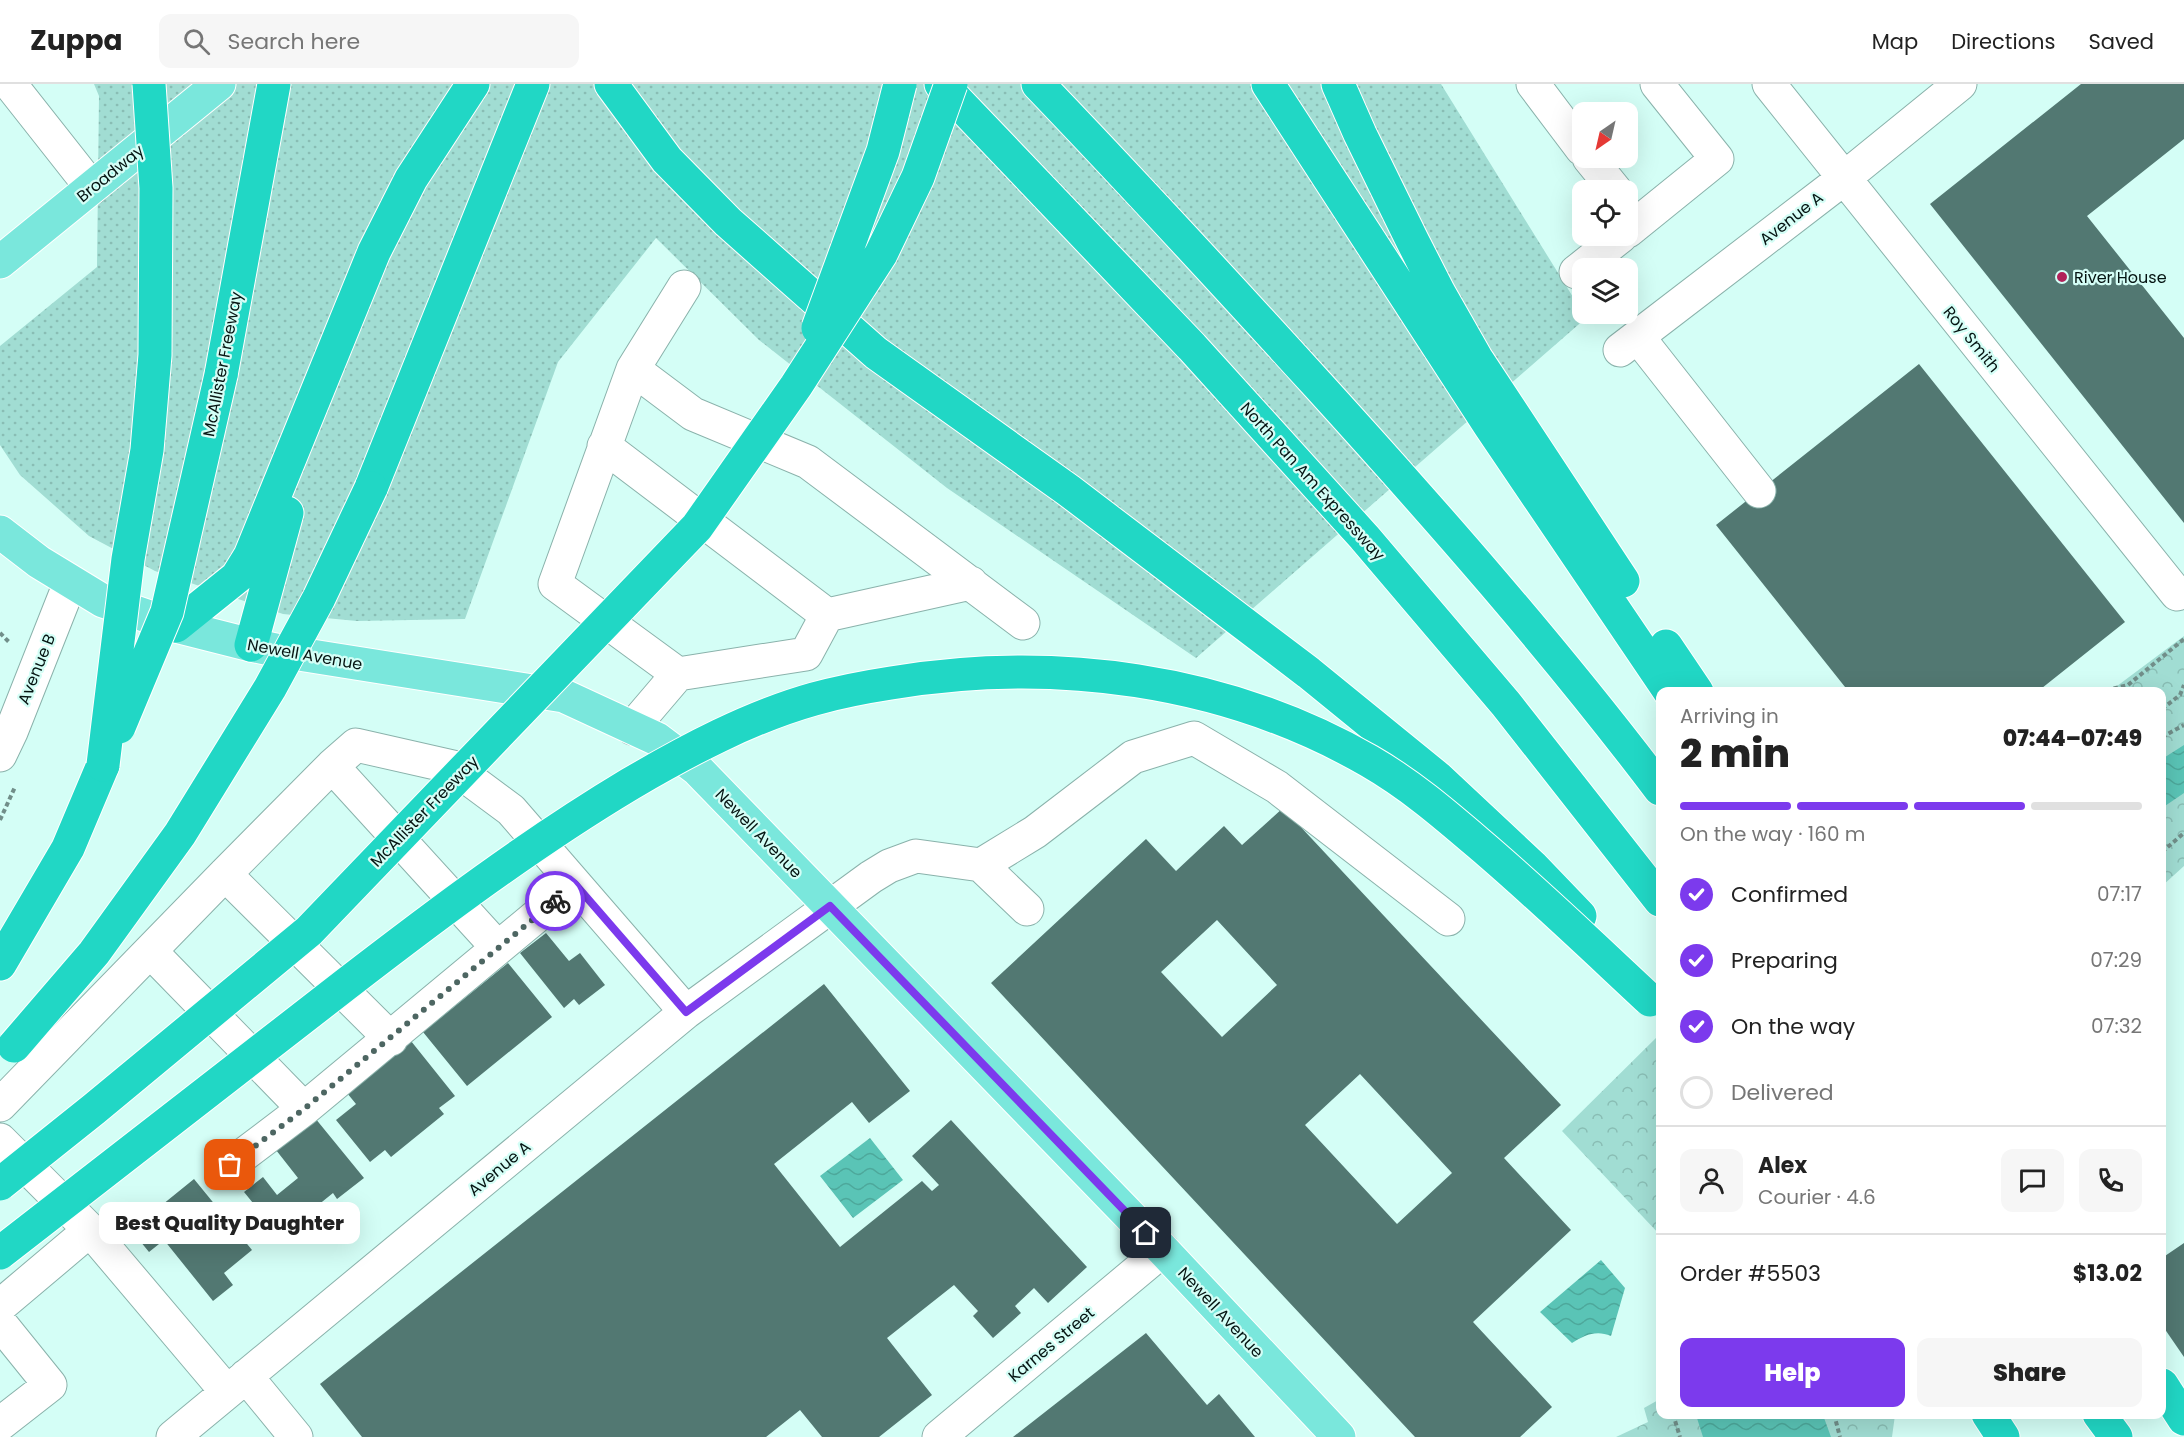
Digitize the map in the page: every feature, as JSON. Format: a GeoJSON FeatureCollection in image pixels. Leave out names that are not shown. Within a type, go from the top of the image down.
{"type":"FeatureCollection","features":[{"type":"Feature","properties":{"kind":"highway"},"geometry":{"type":"LineString","coordinates":[[104,765],[129,559],[147,450],[154,367],[157,263],[156,189],[149,84]]}},
{"type":"Feature","properties":{"kind":"highway","name":"McAllister Freeway"},"geometry":{"type":"LineString","coordinates":[[0,964],[68,848],[167,612],[221,375],[274,84]]}},
{"type":"Feature","properties":{"kind":"highway"},"geometry":{"type":"LineString","coordinates":[[176,626],[237,577],[250,556],[374,252],[411,179],[473,84]]}},
{"type":"Feature","properties":{"kind":"highway"},"geometry":{"type":"LineString","coordinates":[[0,1061],[94,953],[180,834],[270,688],[319,598],[371,488],[533,84]]}},
{"type":"Feature","properties":{"kind":"highway"},"geometry":{"type":"LineString","coordinates":[[611,84],[667,160],[728,222],[876,353],[1096,511],[1309,673],[1438,778],[1532,866],[1586,922],[1655,1006]]}},
{"type":"Feature","properties":{"kind":"highway"},"geometry":{"type":"LineString","coordinates":[[796,386],[883,152],[900,84]]}},
{"type":"Feature","properties":{"kind":"highway","name":"North Pan Am Expressway"},"geometry":{"type":"LineString","coordinates":[[941,84],[1192,346],[1364,537],[1506,704],[1656,895]]}},
{"type":"Feature","properties":{"kind":"highway"},"geometry":{"type":"LineString","coordinates":[[796,386],[881,254],[918,177],[951,84]]}},
{"type":"Feature","properties":{"kind":"highway"},"geometry":{"type":"LineString","coordinates":[[1038,84],[1168,220],[1413,490],[1609,722],[1656,784]]}},
{"type":"Feature","properties":{"kind":"highway"},"geometry":{"type":"LineString","coordinates":[[1268,84],[1505,425],[1693,687]]}},
{"type":"Feature","properties":{"kind":"highway"},"geometry":{"type":"LineString","coordinates":[[1338,84],[1360,134],[1439,293],[1476,358],[1505,425],[1667,687]]}},
{"type":"Feature","properties":{"kind":"highway"},"geometry":{"type":"LineString","coordinates":[[251,645],[324,375]]}},
{"type":"Feature","properties":{"kind":"highway","name":"McAllister Freeway"},"geometry":{"type":"LineString","coordinates":[[0,1184],[309,931],[697,527],[796,386]]}},
{"type":"Feature","properties":{"kind":"highway"},"geometry":{"type":"LineString","coordinates":[[0,1253],[432,917],[547,836],[606,799],[713,738],[768,715],[814,699],[927,677],[995,672],[1122,679],[1178,688],[1234,702],[1274,715],[1315,733],[1372,763],[1425,798],[1513,873],[1655,1006]]}},
{"type":"Feature","properties":{"kind":"highway"},"geometry":{"type":"LineString","coordinates":[[2166,1391],[2184,1419]]}},
{"type":"Feature","properties":{"kind":"highway"},"geometry":{"type":"LineString","coordinates":[[1991,1419],[2003,1437]]}},
{"type":"Feature","properties":{"kind":"highway"},"geometry":{"type":"LineString","coordinates":[[2097,1419],[2109,1437]]}},
{"type":"Feature","properties":{"kind":"highway"},"geometry":{"type":"LineString","coordinates":[[2103,1419],[2116,1437]]}},
{"type":"Feature","properties":{"kind":"highway"},"geometry":{"type":"LineString","coordinates":[[2164,1419],[2177,1437]]}},
{"type":"Feature","properties":{"kind":"main road","name":"Broadway"},"geometry":{"type":"LineString","coordinates":[[0,262],[219,84]]}},
{"type":"Feature","properties":{"kind":"main road","name":"Newell Avenue"},"geometry":{"type":"LineString","coordinates":[[0,532],[70,583],[103,601],[176,626],[251,645],[564,696],[657,739],[697,769],[1163,1250],[1339,1437]]}},
{"type":"Feature","properties":{"kind":"street"},"geometry":{"type":"LineString","coordinates":[[10,84],[92,188]]}},
{"type":"Feature","properties":{"kind":"street"},"geometry":{"type":"LineString","coordinates":[[1533,84],[1572,136]]}},
{"type":"Feature","properties":{"kind":"street"},"geometry":{"type":"LineString","coordinates":[[1638,217],[1717,159],[1657,84]]}},
{"type":"Feature","properties":{"kind":"street","name":"Roy Smith"},"geometry":{"type":"LineString","coordinates":[[1769,84],[2177,594]]}},
{"type":"Feature","properties":{"kind":"street","name":"Avenue A"},"geometry":{"type":"LineString","coordinates":[[1759,491],[1629,343],[1843,178],[1960,84]]}},
{"type":"Feature","properties":{"kind":"street"},"geometry":{"type":"LineString","coordinates":[[1597,168],[1607,180]]}},
{"type":"Feature","properties":{"kind":"street"},"geometry":{"type":"LineString","coordinates":[[1591,258],[1605,246]]}},
{"type":"Feature","properties":{"kind":"street"},"geometry":{"type":"LineString","coordinates":[[678,674],[555,584],[633,369],[684,287]]}},
{"type":"Feature","properties":{"kind":"street"},"geometry":{"type":"LineString","coordinates":[[633,369],[693,414],[808,462],[1023,623]]}},
{"type":"Feature","properties":{"kind":"street"},"geometry":{"type":"LineString","coordinates":[[604,446],[828,615]]}},
{"type":"Feature","properties":{"kind":"street","name":"Avenue B"},"geometry":{"type":"LineString","coordinates":[[0,755],[70,583]]}},
{"type":"Feature","properties":{"kind":"street"},"geometry":{"type":"LineString","coordinates":[[632,728],[678,674],[806,654],[828,615],[971,583]]}},
{"type":"Feature","properties":{"kind":"street"},"geometry":{"type":"LineString","coordinates":[[1027,909],[981,865],[1035,832],[1133,757],[1194,738],[1277,787],[1448,919]]}},
{"type":"Feature","properties":{"kind":"street"},"geometry":{"type":"LineString","coordinates":[[0,1106],[225,874],[332,766],[356,745],[453,768],[511,810],[686,1012]]}},
{"type":"Feature","properties":{"kind":"street"},"geometry":{"type":"LineString","coordinates":[[332,766],[498,948]]}},
{"type":"Feature","properties":{"kind":"street","name":"Avenue A"},"geometry":{"type":"LineString","coordinates":[[173,1437],[686,1012],[830,906],[889,866],[916,856],[981,865]]}},
{"type":"Feature","properties":{"kind":"street"},"geometry":{"type":"LineString","coordinates":[[225,874],[391,1039]]}},
{"type":"Feature","properties":{"kind":"street"},"geometry":{"type":"LineString","coordinates":[[230,1165],[391,1039],[575,884]]}},
{"type":"Feature","properties":{"kind":"street"},"geometry":{"type":"LineString","coordinates":[[150,951],[304,1109]]}},
{"type":"Feature","properties":{"kind":"street"},"geometry":{"type":"LineString","coordinates":[[0,1140],[90,1230],[237,1384],[296,1437]]}},
{"type":"Feature","properties":{"kind":"street"},"geometry":{"type":"LineString","coordinates":[[0,1306],[90,1230]]}},
{"type":"Feature","properties":{"kind":"street","name":"Karnes Street"},"geometry":{"type":"LineString","coordinates":[[939,1437],[1163,1250]]}},
{"type":"Feature","properties":{"kind":"street"},"geometry":{"type":"LineString","coordinates":[[0,1323],[50,1385],[0,1424]]}},
{"type":"Feature","properties":{"kind":"path"},"geometry":{"type":"LineString","coordinates":[[2120,687],[2128,685],[2184,639]]}},
{"type":"Feature","properties":{"kind":"path"},"geometry":{"type":"LineString","coordinates":[[2166,706],[2180,695],[2184,686]]}},
{"type":"Feature","properties":{"kind":"path"},"geometry":{"type":"LineString","coordinates":[[2166,735],[2184,724]]}},
{"type":"Feature","properties":{"kind":"path"},"geometry":{"type":"LineString","coordinates":[[2166,849],[2184,833]]}},
{"type":"Feature","properties":{"kind":"path"},"geometry":{"type":"LineString","coordinates":[[1675,1419],[1680,1437]]}},
{"type":"Feature","properties":{"kind":"path"},"geometry":{"type":"LineString","coordinates":[[1835,1419],[1840,1437]]}},
{"type":"Feature","properties":{"kind":"green space"},"geometry":{"type":"Polygon","coordinates":[[[94,84],[1441,84],[1572,295],[1572,324],[1579,324],[1196,658],[947,488],[759,340],[656,238],[558,362],[465,619],[357,621],[283,614],[155,571],[89,536],[20,475],[0,445],[0,346],[97,267],[99,96],[94,84]]]}},
{"type":"Feature","properties":{"kind":"green space"},"geometry":{"type":"Polygon","coordinates":[[[2184,636],[2184,866],[2166,882],[2166,687],[2116,687],[2184,636]]]}},
{"type":"Feature","properties":{"kind":"green space"},"geometry":{"type":"Polygon","coordinates":[[[1656,1038],[1656,1231],[1562,1131],[1656,1038]]]}},
{"type":"Feature","properties":{"kind":"green space"},"geometry":{"type":"Polygon","coordinates":[[[1656,1401],[1656,1419],[1894,1419],[1892,1437],[1616,1437],[1648,1422],[1644,1408],[1656,1401]]]}},
{"type":"Feature","properties":{"kind":"water"},"geometry":{"type":"Polygon","coordinates":[[[2184,745],[2184,793],[2166,805],[2166,756],[2184,745]]]}},
{"type":"Feature","properties":{"kind":"water"},"geometry":{"type":"Polygon","coordinates":[[[870,1138],[903,1180],[853,1218],[820,1176],[870,1138]]]}},
{"type":"Feature","properties":{"kind":"water"},"geometry":{"type":"Polygon","coordinates":[[[1601,1260],[1625,1288],[1611,1336],[1600,1333],[1591,1334],[1572,1343],[1540,1312],[1601,1260]]]}},
{"type":"Feature","properties":{"kind":"water"},"geometry":{"type":"Polygon","coordinates":[[[1697,1419],[1824,1419],[1831,1437],[1703,1437],[1697,1419]]]}},
{"type":"Feature","properties":{"kind":"building","name":"River House"},"geometry":{"type":"Polygon","coordinates":[[[2081,84],[2184,84],[2184,139],[2087,216],[2184,338],[2184,523],[1930,204],[2081,84]]]}},
{"type":"Feature","properties":{"kind":"building"},"geometry":{"type":"Polygon","coordinates":[[[1919,364],[2125,622],[2043,687],[1845,687],[1716,525],[1919,364]]]}},
{"type":"Feature","properties":{"kind":"building"},"geometry":{"type":"Polygon","coordinates":[[[1283,808],[1561,1105],[1504,1158],[1571,1230],[1473,1322],[1552,1407],[1520,1437],[1415,1437],[991,983],[1146,839],[1176,871],[1224,826],[1242,845],[1283,808]],[[1217,920],[1161,972],[1222,1037],[1277,985],[1217,920]],[[1360,1074],[1305,1125],[1397,1224],[1452,1173],[1360,1074]]]}},
{"type":"Feature","properties":{"kind":"building"},"geometry":{"type":"Polygon","coordinates":[[[546,933],[569,961],[580,953],[605,985],[579,1005],[574,999],[564,1008],[520,953],[546,933]]]}},
{"type":"Feature","properties":{"kind":"building"},"geometry":{"type":"Polygon","coordinates":[[[508,963],[552,1017],[467,1086],[423,1032],[508,963]]]}},
{"type":"Feature","properties":{"kind":"building"},"geometry":{"type":"Polygon","coordinates":[[[824,984],[910,1091],[869,1123],[852,1102],[774,1164],[840,1247],[922,1181],[932,1191],[939,1185],[912,1156],[951,1120],[1087,1267],[1048,1303],[1034,1288],[1015,1306],[1021,1313],[993,1338],[973,1316],[978,1311],[954,1285],[887,1338],[932,1395],[879,1437],[822,1437],[800,1410],[766,1437],[362,1437],[320,1384],[824,984]]]}},
{"type":"Feature","properties":{"kind":"building"},"geometry":{"type":"Polygon","coordinates":[[[411,1041],[455,1096],[439,1108],[444,1114],[391,1157],[385,1150],[370,1162],[336,1120],[356,1104],[347,1093],[411,1041]]]}},
{"type":"Feature","properties":{"kind":"building"},"geometry":{"type":"Polygon","coordinates":[[[315,1118],[364,1178],[337,1199],[333,1193],[307,1214],[311,1220],[284,1241],[244,1192],[263,1177],[277,1195],[298,1178],[276,1150],[315,1118]]]}},
{"type":"Feature","properties":{"kind":"building"},"geometry":{"type":"Polygon","coordinates":[[[194,1179],[252,1250],[224,1273],[233,1285],[213,1301],[164,1240],[149,1252],[131,1230],[194,1179]]]}},
{"type":"Feature","properties":{"kind":"building"},"geometry":{"type":"Polygon","coordinates":[[[2184,1243],[2184,1357],[2166,1331],[2166,1255],[2184,1243]]]}},
{"type":"Feature","properties":{"kind":"building"},"geometry":{"type":"Polygon","coordinates":[[[1146,1333],[1207,1405],[1219,1394],[1255,1437],[1013,1437],[1146,1333]]]}},
{"type":"Feature","properties":{"kind":"way so far"},"geometry":{"type":"LineString","coordinates":[[230,1165],[391,1039],[555,901]]}},
{"type":"Feature","properties":{"kind":"place","name":"River House"},"geometry":{"type":"Point","coordinates":[2062,277]}},
{"type":"Feature","properties":{"kind":"place","name":"Best Quality Daughter"},"geometry":{"type":"Point","coordinates":[230,1165]}},
{"type":"Feature","properties":{"kind":"route"},"geometry":{"type":"LineString","coordinates":[[555,901],[575,884],[686,1012],[830,906],[1146,1233]]}}]}
